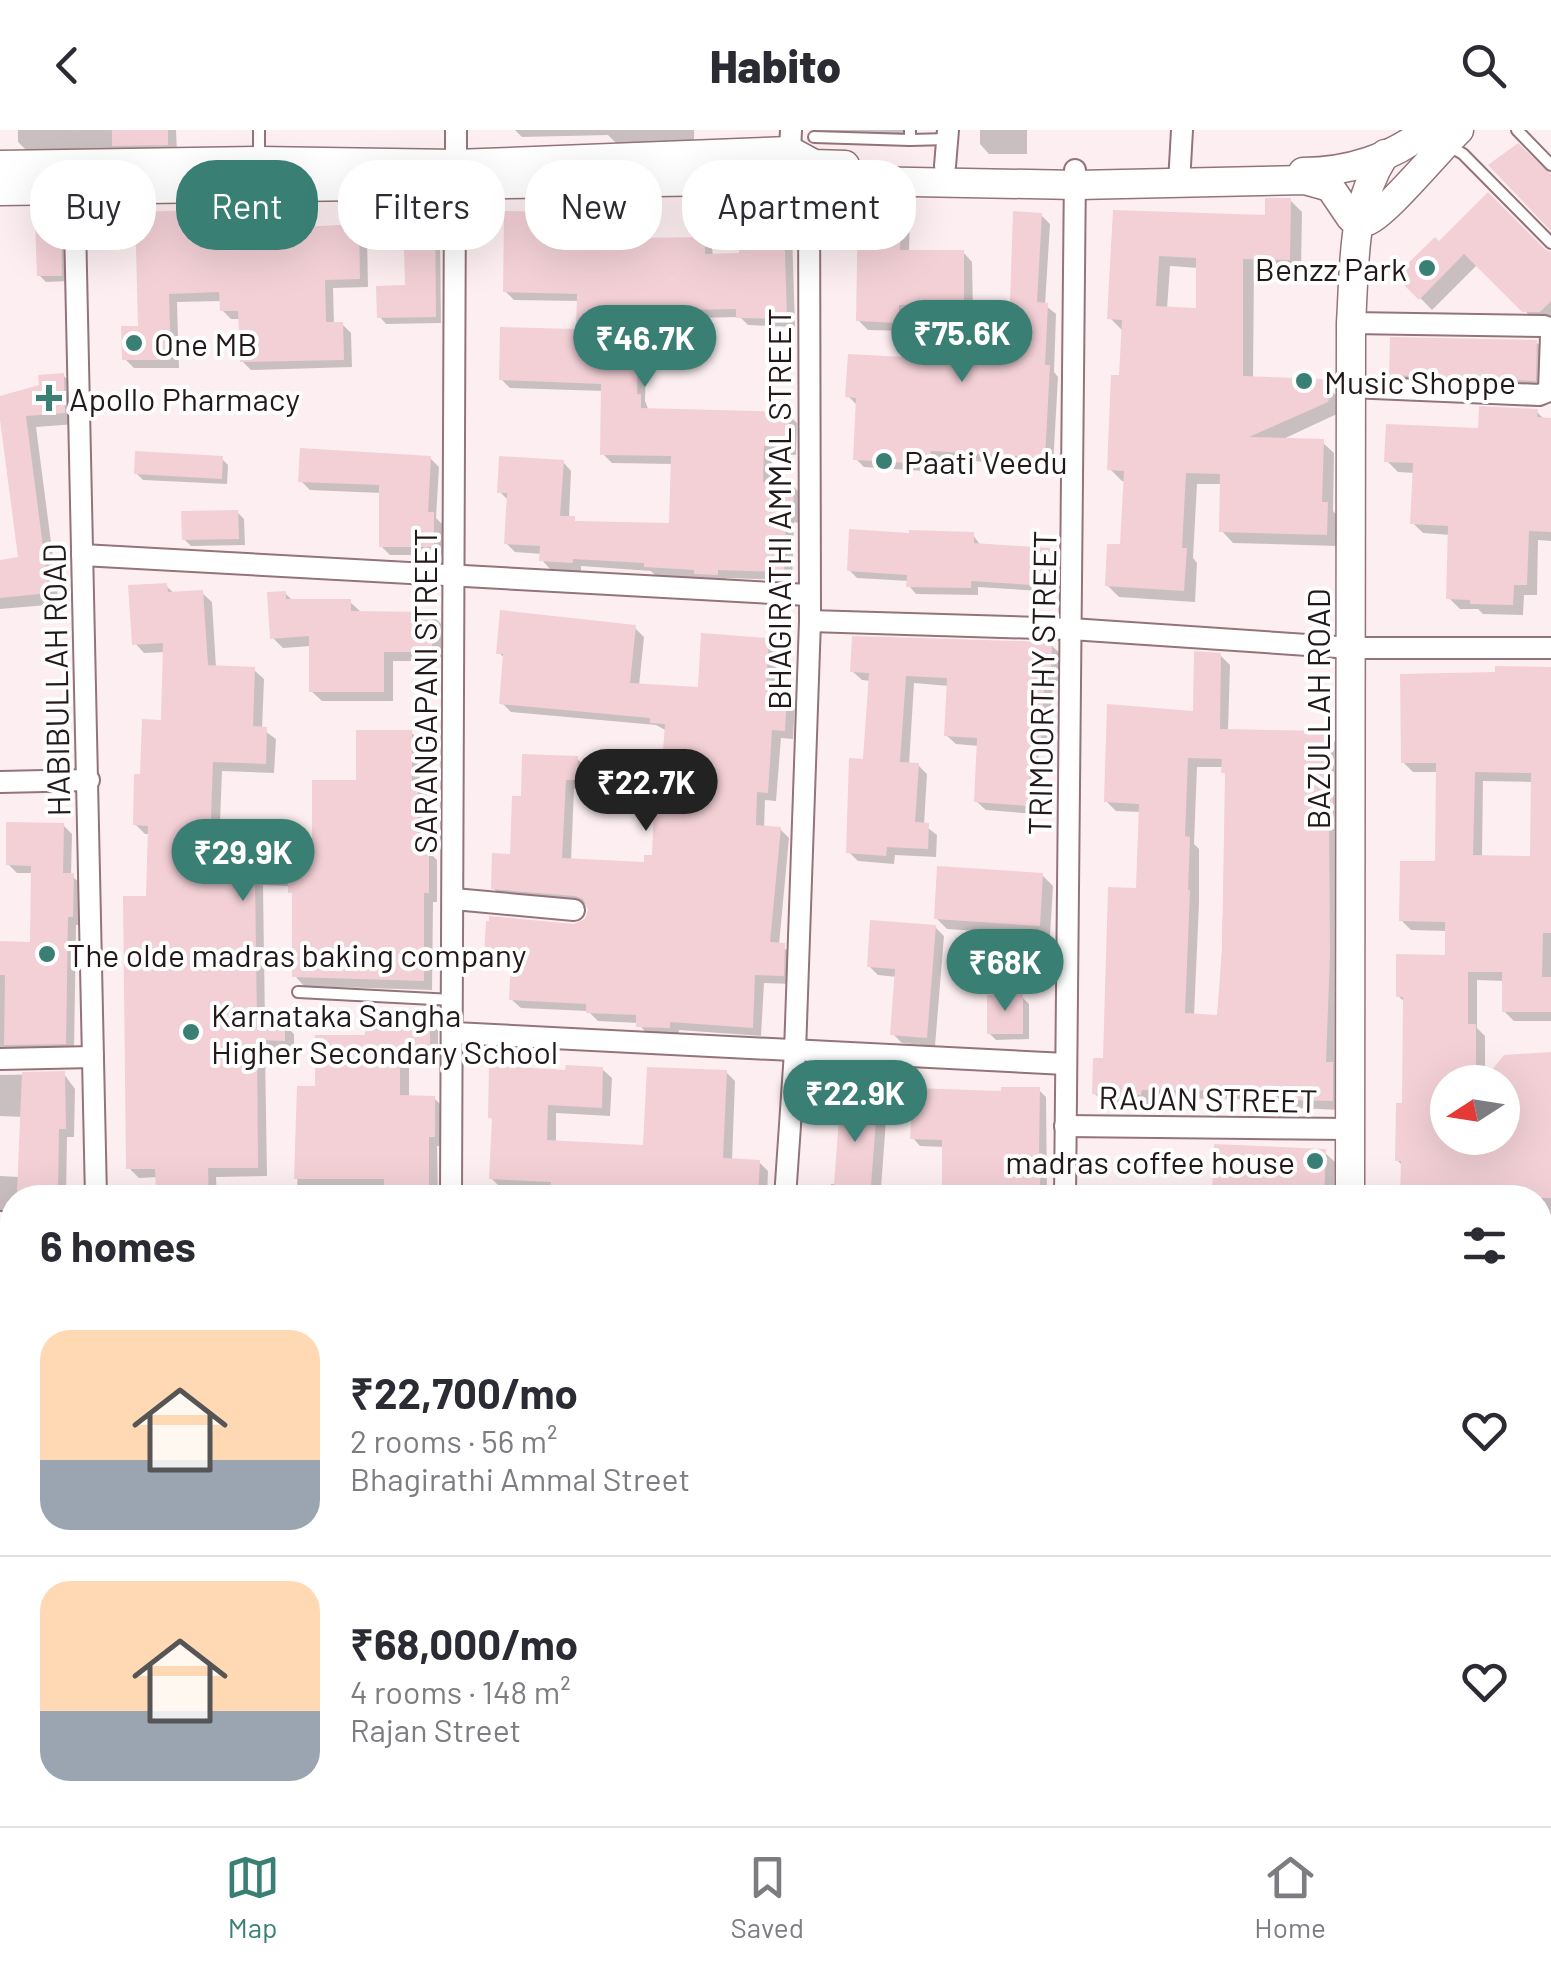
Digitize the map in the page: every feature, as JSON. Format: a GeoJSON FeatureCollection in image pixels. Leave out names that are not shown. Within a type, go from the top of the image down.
{"type":"FeatureCollection","features":[{"type":"Feature","properties":{"kind":"main road"},"geometry":{"type":"LineString","coordinates":[[805,149],[1076,178],[1180,176],[1324,172],[1358,166],[1443,134]]}},
{"type":"Feature","properties":{"kind":"main road"},"geometry":{"type":"LineString","coordinates":[[1180,176],[1305,180],[1330,187],[1351,218],[1368,221],[1384,212],[1443,134]]}},
{"type":"Feature","properties":{"kind":"main road"},"geometry":{"type":"LineString","coordinates":[[505,170],[805,149],[947,145],[1076,178]]}},
{"type":"Feature","properties":{"kind":"main road"},"geometry":{"type":"LineString","coordinates":[[1357,220],[1366,187],[1386,154]]}},
{"type":"Feature","properties":{"kind":"main road"},"geometry":{"type":"LineString","coordinates":[[0,165],[30,169]]}},
{"type":"Feature","properties":{"kind":"main road"},"geometry":{"type":"LineString","coordinates":[[1324,172],[1344,179],[1357,220]]}},
{"type":"Feature","properties":{"kind":"main road"},"geometry":{"type":"LineString","coordinates":[[0,191],[30,185]]}},
{"type":"Feature","properties":{"kind":"main road","name":"BAZULLAH ROAD"},"geometry":{"type":"LineString","coordinates":[[1350,1185],[1350,388],[1357,220]]}},
{"type":"Feature","properties":{"kind":"street","name":"SARANGAPANI STREET"},"geometry":{"type":"LineString","coordinates":[[456,130],[456,160]]}},
{"type":"Feature","properties":{"kind":"street"},"geometry":{"type":"LineString","coordinates":[[1180,176],[1182,130]]}},
{"type":"Feature","properties":{"kind":"street","name":"BHAGIRATHI AMMAL STREET"},"geometry":{"type":"LineString","coordinates":[[786,1185],[796,1052],[810,621],[805,149]]}},
{"type":"Feature","properties":{"kind":"street","name":"TRIMOORTHY STREET"},"geometry":{"type":"LineString","coordinates":[[1064,1185],[1076,178]]}},
{"type":"Feature","properties":{"kind":"street","name":"HABIBULLAH ROAD"},"geometry":{"type":"LineString","coordinates":[[76,250],[96,1185]]}},
{"type":"Feature","properties":{"kind":"street","name":"SARANGAPANI STREET"},"geometry":{"type":"LineString","coordinates":[[451,1185],[456,250]]}},
{"type":"Feature","properties":{"kind":"street"},"geometry":{"type":"LineString","coordinates":[[1350,388],[1539,395],[1548,391],[1551,332],[1544,326],[1351,323]]}},
{"type":"Feature","properties":{"kind":"street"},"geometry":{"type":"LineString","coordinates":[[82,556],[808,595]]}},
{"type":"Feature","properties":{"kind":"street"},"geometry":{"type":"LineString","coordinates":[[810,621],[1071,629],[1352,648],[1551,648]]}},
{"type":"Feature","properties":{"kind":"street"},"geometry":{"type":"LineString","coordinates":[[0,782],[89,780]]}},
{"type":"Feature","properties":{"kind":"street"},"geometry":{"type":"LineString","coordinates":[[454,899],[574,910]]}},
{"type":"Feature","properties":{"kind":"street","name":"RAJAN STREET"},"geometry":{"type":"LineString","coordinates":[[454,1034],[1066,1064]]}},
{"type":"Feature","properties":{"kind":"street"},"geometry":{"type":"LineString","coordinates":[[0,1058],[93,1058]]}},
{"type":"Feature","properties":{"kind":"street","name":"RAJAN STREET"},"geometry":{"type":"LineString","coordinates":[[1066,1126],[1350,1129]]}},
{"type":"Feature","properties":{"kind":"lane"},"geometry":{"type":"LineString","coordinates":[[259,130],[260,160]]}},
{"type":"Feature","properties":{"kind":"lane"},"geometry":{"type":"LineString","coordinates":[[1517,130],[1551,165]]}},
{"type":"Feature","properties":{"kind":"lane"},"geometry":{"type":"LineString","coordinates":[[1443,134],[1551,243]]}},
{"type":"Feature","properties":{"kind":"lane"},"geometry":{"type":"LineString","coordinates":[[805,149],[910,135],[947,145]]}},
{"type":"Feature","properties":{"kind":"lane"},"geometry":{"type":"LineString","coordinates":[[298,992],[454,1000]]}},
{"type":"Feature","properties":{"kind":"building"},"geometry":{"type":"Polygon","coordinates":[[[112,130],[168,130],[168,145],[112,146],[112,130]]]}},
{"type":"Feature","properties":{"kind":"building"},"geometry":{"type":"Polygon","coordinates":[[[1518,143],[1551,174],[1551,231],[1488,165],[1518,143]]]}},
{"type":"Feature","properties":{"kind":"building"},"geometry":{"type":"Polygon","coordinates":[[[1488,192],[1551,252],[1551,301],[1540,312],[1522,312],[1464,254],[1419,300],[1395,276],[1435,237],[1439,241],[1488,192]]]}},
{"type":"Feature","properties":{"kind":"building"},"geometry":{"type":"Polygon","coordinates":[[[1265,198],[1291,198],[1290,260],[1243,259],[1243,376],[1323,379],[1333,388],[1328,402],[1249,437],[1324,439],[1322,502],[1328,502],[1327,535],[1219,532],[1220,474],[1186,473],[1184,591],[1105,586],[1107,544],[1120,544],[1124,471],[1107,470],[1111,375],[1119,375],[1122,320],[1107,319],[1113,210],[1265,215],[1265,198]],[[1159,256],[1156,306],[1196,308],[1196,258],[1159,256]]]}},
{"type":"Feature","properties":{"kind":"building"},"geometry":{"type":"Polygon","coordinates":[[[156,211],[176,211],[176,250],[318,250],[318,226],[338,225],[338,250],[359,250],[360,279],[325,280],[326,322],[343,322],[344,360],[240,362],[238,311],[220,311],[219,292],[169,294],[171,360],[122,360],[121,326],[138,326],[136,250],[156,250],[156,211]]]}},
{"type":"Feature","properties":{"kind":"building"},"geometry":{"type":"Polygon","coordinates":[[[505,211],[525,211],[525,250],[662,250],[662,238],[682,237],[682,250],[705,250],[705,254],[785,250],[787,319],[736,318],[736,309],[639,311],[637,394],[641,394],[641,408],[789,412],[788,447],[764,446],[763,482],[794,483],[793,515],[786,515],[784,572],[718,570],[718,575],[694,574],[694,570],[644,567],[644,563],[539,561],[540,546],[504,544],[507,493],[497,493],[499,456],[564,460],[560,516],[575,516],[575,521],[669,523],[671,456],[600,455],[601,384],[499,380],[500,327],[576,329],[577,294],[503,292],[505,211]]]}},
{"type":"Feature","properties":{"kind":"building"},"geometry":{"type":"Polygon","coordinates":[[[1013,211],[1042,213],[1037,302],[1048,303],[1045,365],[1050,365],[1045,458],[931,451],[930,464],[853,460],[856,398],[845,397],[848,354],[1008,362],[1013,211]]]}},
{"type":"Feature","properties":{"kind":"building"},"geometry":{"type":"Polygon","coordinates":[[[36,250],[62,250],[62,276],[37,276],[36,250]]]}},
{"type":"Feature","properties":{"kind":"building"},"geometry":{"type":"Polygon","coordinates":[[[404,250],[435,250],[436,317],[377,318],[376,286],[405,285],[404,250]]]}},
{"type":"Feature","properties":{"kind":"building"},"geometry":{"type":"Polygon","coordinates":[[[857,250],[964,250],[964,304],[899,305],[899,323],[856,321],[857,250]]]}},
{"type":"Feature","properties":{"kind":"building"},"geometry":{"type":"Polygon","coordinates":[[[1390,337],[1537,340],[1536,381],[1389,375],[1390,337]]]}},
{"type":"Feature","properties":{"kind":"building"},"geometry":{"type":"Polygon","coordinates":[[[64,373],[65,413],[26,416],[49,593],[0,598],[0,560],[18,557],[0,396],[39,385],[38,375],[64,373]]]}},
{"type":"Feature","properties":{"kind":"building"},"geometry":{"type":"Polygon","coordinates":[[[1479,406],[1538,409],[1537,417],[1551,418],[1551,532],[1529,531],[1527,585],[1514,585],[1513,605],[1446,599],[1448,526],[1410,524],[1413,463],[1384,462],[1386,424],[1478,428],[1479,406]]]}},
{"type":"Feature","properties":{"kind":"building"},"geometry":{"type":"Polygon","coordinates":[[[300,448],[431,456],[428,512],[434,512],[434,547],[379,547],[379,485],[298,482],[300,448]]]}},
{"type":"Feature","properties":{"kind":"building"},"geometry":{"type":"Polygon","coordinates":[[[135,451],[223,456],[222,479],[134,474],[135,451]]]}},
{"type":"Feature","properties":{"kind":"building"},"geometry":{"type":"Polygon","coordinates":[[[238,510],[239,539],[182,540],[181,511],[238,510]]]}},
{"type":"Feature","properties":{"kind":"building"},"geometry":{"type":"Polygon","coordinates":[[[849,529],[974,532],[974,543],[1050,548],[1048,586],[971,581],[971,588],[906,587],[907,575],[847,571],[849,529]]]}},
{"type":"Feature","properties":{"kind":"building"},"geometry":{"type":"Polygon","coordinates":[[[167,583],[168,592],[203,590],[208,665],[255,667],[253,726],[267,727],[266,764],[213,762],[210,845],[312,846],[312,780],[356,780],[356,730],[412,730],[412,781],[418,781],[418,848],[429,848],[429,893],[424,893],[424,981],[292,977],[292,893],[288,893],[288,878],[255,877],[257,1022],[285,1022],[285,1041],[257,1040],[258,1168],[208,1168],[209,1185],[156,1185],[155,1169],[126,1169],[123,896],[146,896],[148,826],[133,825],[134,774],[140,774],[142,719],[161,720],[163,643],[132,645],[128,585],[167,583]]]}},
{"type":"Feature","properties":{"kind":"building"},"geometry":{"type":"Polygon","coordinates":[[[286,591],[286,599],[351,599],[351,611],[432,612],[432,652],[384,652],[384,692],[309,692],[309,636],[270,639],[267,592],[286,591]]]}},
{"type":"Feature","properties":{"kind":"building"},"geometry":{"type":"Polygon","coordinates":[[[500,610],[636,625],[630,683],[698,687],[701,633],[769,638],[766,691],[787,693],[785,731],[772,730],[768,793],[757,792],[756,825],[781,827],[770,942],[785,943],[784,976],[755,975],[753,1028],[670,1022],[670,1028],[636,1027],[636,1015],[586,1013],[586,1004],[509,1000],[511,958],[484,957],[489,916],[574,924],[585,919],[588,910],[583,899],[575,896],[491,889],[492,853],[510,854],[512,796],[521,796],[522,754],[578,756],[577,780],[566,780],[562,858],[644,862],[644,855],[652,855],[654,804],[659,804],[665,724],[650,723],[650,718],[499,704],[503,654],[496,654],[500,610]]]}},
{"type":"Feature","properties":{"kind":"building"},"geometry":{"type":"Polygon","coordinates":[[[852,636],[1052,642],[1051,673],[1045,673],[1041,742],[1031,742],[1028,806],[974,802],[977,738],[944,736],[947,678],[906,676],[900,762],[919,763],[915,822],[929,823],[928,849],[887,847],[886,856],[846,853],[849,758],[863,759],[869,673],[850,672],[852,636]]]}},
{"type":"Feature","properties":{"kind":"building"},"geometry":{"type":"Polygon","coordinates":[[[1194,651],[1221,653],[1220,729],[1327,731],[1327,778],[1333,778],[1333,812],[1329,812],[1326,1062],[1333,1062],[1333,1101],[1284,1100],[1284,1091],[1142,1090],[1141,1095],[1092,1094],[1093,1058],[1103,1058],[1108,887],[1136,888],[1139,804],[1104,802],[1107,704],[1193,711],[1194,651]],[[1188,758],[1185,836],[1190,837],[1190,890],[1185,1013],[1217,1015],[1222,950],[1222,759],[1188,758]]]}},
{"type":"Feature","properties":{"kind":"building"},"geometry":{"type":"Polygon","coordinates":[[[1495,666],[1551,667],[1551,933],[1543,933],[1542,977],[1551,977],[1551,1012],[1502,1012],[1502,972],[1468,972],[1468,1024],[1476,1024],[1476,1065],[1430,1065],[1430,1155],[1520,1155],[1520,1065],[1496,1065],[1504,1055],[1551,1052],[1551,1185],[1400,1185],[1401,1161],[1395,1161],[1396,1103],[1402,1103],[1403,997],[1396,997],[1396,954],[1445,955],[1445,922],[1399,921],[1400,861],[1435,861],[1436,763],[1401,763],[1400,674],[1495,672],[1495,666]],[[1475,772],[1473,855],[1530,856],[1531,773],[1475,772]]]}},
{"type":"Feature","properties":{"kind":"building"},"geometry":{"type":"Polygon","coordinates":[[[6,822],[64,823],[63,873],[74,873],[73,917],[68,917],[66,1044],[4,1045],[5,975],[0,975],[0,941],[30,942],[31,866],[6,865],[6,822]]]}},
{"type":"Feature","properties":{"kind":"building"},"geometry":{"type":"Polygon","coordinates":[[[937,866],[1043,873],[1040,926],[934,919],[937,866]]]}},
{"type":"Feature","properties":{"kind":"building"},"geometry":{"type":"Polygon","coordinates":[[[870,920],[936,925],[927,1038],[890,1035],[895,969],[867,967],[870,920]]]}},
{"type":"Feature","properties":{"kind":"building"},"geometry":{"type":"Polygon","coordinates":[[[1023,994],[1023,1034],[987,1034],[987,995],[1023,994]]]}},
{"type":"Feature","properties":{"kind":"building"},"geometry":{"type":"Polygon","coordinates":[[[404,1014],[430,1014],[430,1056],[400,1056],[400,1095],[435,1096],[435,1137],[429,1137],[429,1185],[384,1185],[384,1179],[294,1179],[297,1086],[315,1086],[315,1035],[365,1035],[365,1020],[404,1020],[404,1014]]]}},
{"type":"Feature","properties":{"kind":"building"},"geometry":{"type":"Polygon","coordinates":[[[489,1065],[565,1070],[566,1065],[603,1067],[602,1108],[548,1105],[547,1140],[643,1145],[647,1067],[727,1070],[723,1158],[760,1160],[759,1185],[551,1185],[551,1182],[489,1179],[492,1118],[488,1118],[489,1065]]]}},
{"type":"Feature","properties":{"kind":"building"},"geometry":{"type":"Polygon","coordinates":[[[65,1071],[66,1129],[59,1129],[58,1185],[17,1185],[22,1072],[65,1071]]]}},
{"type":"Feature","properties":{"kind":"building"},"geometry":{"type":"Polygon","coordinates":[[[1001,1087],[1040,1087],[1040,1185],[942,1185],[942,1140],[910,1139],[913,1088],[1001,1091],[1001,1087]]]}},
{"type":"Feature","properties":{"kind":"building"},"geometry":{"type":"Polygon","coordinates":[[[841,1091],[878,1094],[871,1185],[834,1185],[841,1091]]]}},
{"type":"Feature","properties":{"kind":"building"},"geometry":{"type":"Polygon","coordinates":[[[1214,1144],[1326,1149],[1325,1185],[1212,1185],[1214,1144]]]}},
{"type":"Feature","properties":{"kind":"place","name":"Benzz Park"},"geometry":{"type":"Point","coordinates":[1427,268]}},
{"type":"Feature","properties":{"kind":"place","name":"One MB"},"geometry":{"type":"Point","coordinates":[134,343]}},
{"type":"Feature","properties":{"kind":"place","name":"Music Shoppe"},"geometry":{"type":"Point","coordinates":[1304,381]}},
{"type":"Feature","properties":{"kind":"place","name":"Apollo Pharmacy"},"geometry":{"type":"Point","coordinates":[49,398]}},
{"type":"Feature","properties":{"kind":"place","name":"Paati Veedu"},"geometry":{"type":"Point","coordinates":[884,461]}},
{"type":"Feature","properties":{"kind":"place","name":"The olde madras baking company"},"geometry":{"type":"Point","coordinates":[47,954]}},
{"type":"Feature","properties":{"kind":"place","name":"Karnataka Sangha Higher Secondary School"},"geometry":{"type":"Point","coordinates":[191,1032]}},
{"type":"Feature","properties":{"kind":"place","name":"madras coffee house"},"geometry":{"type":"Point","coordinates":[1315,1161]}}]}
